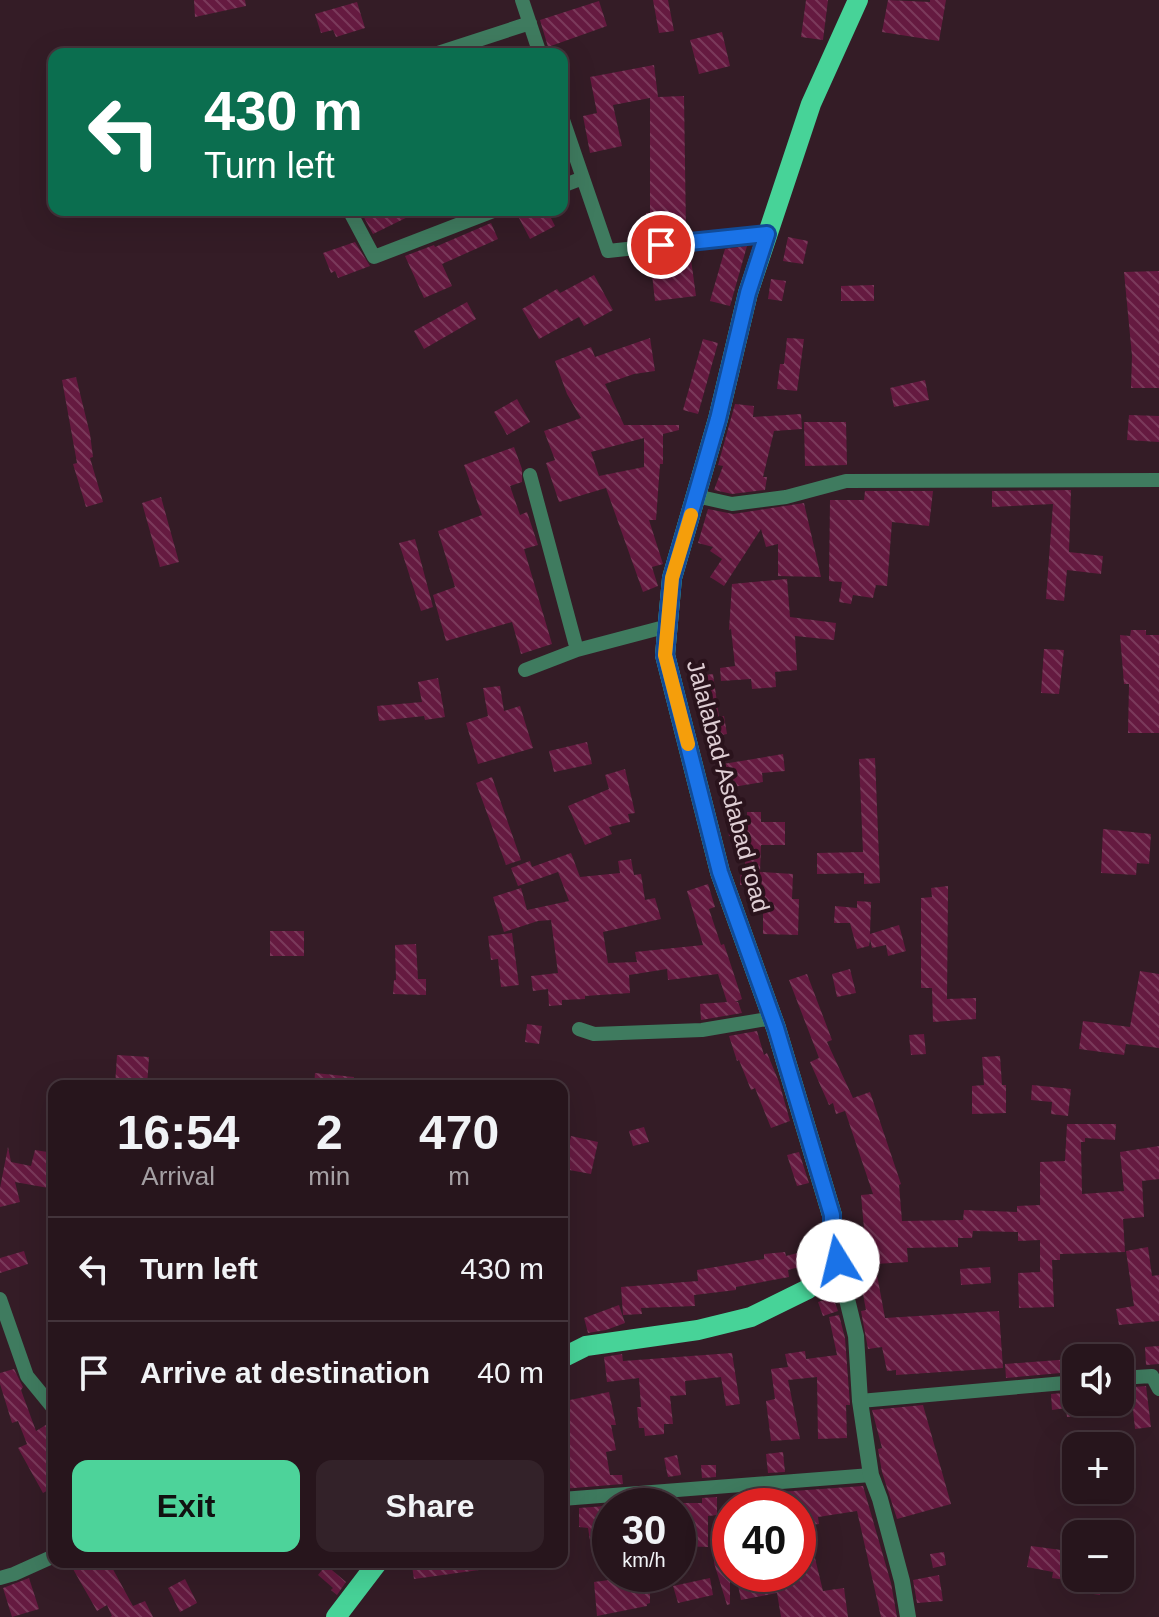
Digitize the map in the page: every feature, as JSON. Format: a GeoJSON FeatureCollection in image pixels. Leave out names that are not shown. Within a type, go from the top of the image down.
{"type":"FeatureCollection","features":[{"type":"Feature","properties":{"kind":"main road","name":"Jalalabad-Asdabad road"},"geometry":{"type":"LineString","coordinates":[[568,1355],[586,1346],[698,1330],[751,1317],[808,1289],[832,1255],[832,1215],[773,1018],[720,872],[665,655],[672,578],[748,293],[811,104],[858,0]]}},
{"type":"Feature","properties":{"kind":"main road"},"geometry":{"type":"LineString","coordinates":[[336,1617],[373,1568]]}},
{"type":"Feature","properties":{"kind":"street"},"geometry":{"type":"LineString","coordinates":[[522,0],[538,48]]}},
{"type":"Feature","properties":{"kind":"street"},"geometry":{"type":"LineString","coordinates":[[453,48],[530,23]]}},
{"type":"Feature","properties":{"kind":"street"},"geometry":{"type":"LineString","coordinates":[[568,134],[608,251],[767,234]]}},
{"type":"Feature","properties":{"kind":"street"},"geometry":{"type":"LineString","coordinates":[[568,184],[583,178]]}},
{"type":"Feature","properties":{"kind":"street"},"geometry":{"type":"LineString","coordinates":[[352,216],[374,257],[480,216]]}},
{"type":"Feature","properties":{"kind":"street"},"geometry":{"type":"LineString","coordinates":[[530,475],[577,650]]}},
{"type":"Feature","properties":{"kind":"street"},"geometry":{"type":"LineString","coordinates":[[696,496],[732,504],[786,497],[846,481],[1159,480]]}},
{"type":"Feature","properties":{"kind":"street"},"geometry":{"type":"LineString","coordinates":[[525,670],[577,650],[668,626]]}},
{"type":"Feature","properties":{"kind":"street"},"geometry":{"type":"LineString","coordinates":[[579,1029],[594,1034],[702,1030],[773,1018]]}},
{"type":"Feature","properties":{"kind":"street"},"geometry":{"type":"LineString","coordinates":[[832,1236],[856,1336],[860,1401],[871,1475],[902,1581],[908,1617]]}},
{"type":"Feature","properties":{"kind":"street"},"geometry":{"type":"LineString","coordinates":[[0,1299],[27,1376],[48,1402]]}},
{"type":"Feature","properties":{"kind":"street"},"geometry":{"type":"LineString","coordinates":[[1134,1376],[1155,1374],[1159,1389]]}},
{"type":"Feature","properties":{"kind":"street"},"geometry":{"type":"LineString","coordinates":[[860,1401],[1062,1383]]}},
{"type":"Feature","properties":{"kind":"street"},"geometry":{"type":"LineString","coordinates":[[568,1499],[871,1475]]}},
{"type":"Feature","properties":{"kind":"street"},"geometry":{"type":"LineString","coordinates":[[0,1578],[48,1559]]}},
{"type":"Feature","properties":{"kind":"building"},"geometry":{"type":"Polygon","coordinates":[[[194,0],[245,0],[246,6],[195,17],[194,0]]]}},
{"type":"Feature","properties":{"kind":"building"},"geometry":{"type":"Polygon","coordinates":[[[653,0],[668,0],[674,31],[659,33],[653,0]]]}},
{"type":"Feature","properties":{"kind":"building"},"geometry":{"type":"Polygon","coordinates":[[[806,0],[828,0],[823,40],[801,37],[806,0]]]}},
{"type":"Feature","properties":{"kind":"building"},"geometry":{"type":"Polygon","coordinates":[[[888,0],[946,0],[939,41],[882,32],[888,0]]]}},
{"type":"Feature","properties":{"kind":"building"},"geometry":{"type":"Polygon","coordinates":[[[599,1],[607,26],[548,47],[540,20],[599,1]]]}},
{"type":"Feature","properties":{"kind":"building"},"geometry":{"type":"Polygon","coordinates":[[[357,2],[365,28],[336,37],[333,30],[321,33],[315,14],[357,2]]]}},
{"type":"Feature","properties":{"kind":"building"},"geometry":{"type":"Polygon","coordinates":[[[722,32],[730,66],[699,74],[690,40],[722,32]]]}},
{"type":"Feature","properties":{"kind":"building"},"geometry":{"type":"Polygon","coordinates":[[[654,65],[658,97],[684,96],[686,233],[646,237],[646,213],[650,213],[650,98],[613,105],[622,146],[590,153],[583,116],[597,113],[590,77],[654,65]]]}},
{"type":"Feature","properties":{"kind":"building"},"geometry":{"type":"Polygon","coordinates":[[[363,216],[410,216],[373,234],[363,216]]]}},
{"type":"Feature","properties":{"kind":"building"},"geometry":{"type":"Polygon","coordinates":[[[518,216],[550,216],[555,226],[530,239],[518,216]]]}},
{"type":"Feature","properties":{"kind":"building"},"geometry":{"type":"Polygon","coordinates":[[[491,223],[498,239],[442,264],[452,286],[424,298],[405,256],[491,223]]]}},
{"type":"Feature","properties":{"kind":"building"},"geometry":{"type":"Polygon","coordinates":[[[788,237],[808,241],[803,264],[783,261],[788,237]]]}},
{"type":"Feature","properties":{"kind":"building"},"geometry":{"type":"Polygon","coordinates":[[[355,242],[370,266],[338,278],[335,271],[331,273],[323,253],[355,242]]]}},
{"type":"Feature","properties":{"kind":"building"},"geometry":{"type":"Polygon","coordinates":[[[747,246],[730,306],[710,301],[725,249],[747,246]]]}},
{"type":"Feature","properties":{"kind":"building"},"geometry":{"type":"Polygon","coordinates":[[[690,252],[696,296],[655,301],[650,257],[690,252]]]}},
{"type":"Feature","properties":{"kind":"building"},"geometry":{"type":"Polygon","coordinates":[[[1159,271],[1159,388],[1131,388],[1132,356],[1124,272],[1159,271]]]}},
{"type":"Feature","properties":{"kind":"building"},"geometry":{"type":"Polygon","coordinates":[[[594,275],[613,310],[584,326],[579,317],[539,339],[522,309],[557,289],[560,293],[594,275]]]}},
{"type":"Feature","properties":{"kind":"building"},"geometry":{"type":"Polygon","coordinates":[[[771,279],[786,281],[782,301],[768,299],[771,279]]]}},
{"type":"Feature","properties":{"kind":"building"},"geometry":{"type":"Polygon","coordinates":[[[874,285],[874,301],[841,301],[841,286],[874,285]]]}},
{"type":"Feature","properties":{"kind":"building"},"geometry":{"type":"Polygon","coordinates":[[[467,302],[476,319],[424,349],[414,331],[467,302]]]}},
{"type":"Feature","properties":{"kind":"building"},"geometry":{"type":"Polygon","coordinates":[[[650,338],[655,371],[605,384],[624,425],[679,425],[679,430],[663,434],[663,464],[660,464],[656,520],[649,520],[663,564],[652,567],[658,586],[643,592],[606,488],[559,502],[546,463],[555,460],[544,431],[581,418],[567,394],[555,361],[591,347],[595,357],[650,338]],[[644,438],[591,452],[599,476],[644,467],[644,438]]]}},
{"type":"Feature","properties":{"kind":"building"},"geometry":{"type":"Polygon","coordinates":[[[787,338],[804,339],[797,391],[777,389],[787,338]]]}},
{"type":"Feature","properties":{"kind":"building"},"geometry":{"type":"Polygon","coordinates":[[[703,339],[718,343],[698,414],[683,410],[703,339]]]}},
{"type":"Feature","properties":{"kind":"building"},"geometry":{"type":"Polygon","coordinates":[[[76,377],[90,434],[93,457],[90,458],[103,502],[86,507],[73,464],[77,463],[62,380],[76,377]]]}},
{"type":"Feature","properties":{"kind":"building"},"geometry":{"type":"Polygon","coordinates":[[[925,380],[929,400],[894,407],[890,388],[925,380]]]}},
{"type":"Feature","properties":{"kind":"building"},"geometry":{"type":"Polygon","coordinates":[[[517,399],[530,422],[507,435],[494,412],[517,399]]]}},
{"type":"Feature","properties":{"kind":"building"},"geometry":{"type":"Polygon","coordinates":[[[735,404],[754,406],[753,417],[801,414],[802,429],[774,431],[763,477],[767,477],[765,490],[732,494],[714,490],[723,466],[718,465],[735,404]]]}},
{"type":"Feature","properties":{"kind":"building"},"geometry":{"type":"Polygon","coordinates":[[[1129,415],[1159,416],[1159,442],[1127,440],[1129,415]]]}},
{"type":"Feature","properties":{"kind":"building"},"geometry":{"type":"Polygon","coordinates":[[[804,422],[846,422],[847,465],[805,466],[804,422]]]}},
{"type":"Feature","properties":{"kind":"building"},"geometry":{"type":"Polygon","coordinates":[[[514,447],[522,469],[522,482],[510,486],[520,515],[527,512],[538,545],[524,549],[552,644],[521,654],[512,622],[446,641],[433,595],[455,587],[438,531],[482,515],[464,465],[514,447]]]}},
{"type":"Feature","properties":{"kind":"building"},"geometry":{"type":"Polygon","coordinates":[[[1071,490],[1069,552],[1103,556],[1101,574],[1067,570],[1064,601],[1046,599],[1053,504],[992,507],[992,491],[1071,490]]]}},
{"type":"Feature","properties":{"kind":"building"},"geometry":{"type":"Polygon","coordinates":[[[865,491],[933,491],[929,526],[892,522],[887,586],[876,585],[873,598],[853,595],[851,604],[839,602],[842,582],[829,581],[830,500],[864,500],[865,491]]]}},
{"type":"Feature","properties":{"kind":"building"},"geometry":{"type":"Polygon","coordinates":[[[161,497],[179,562],[160,567],[142,503],[161,497]]]}},
{"type":"Feature","properties":{"kind":"building"},"geometry":{"type":"Polygon","coordinates":[[[804,503],[821,577],[778,576],[778,544],[766,547],[761,529],[724,586],[710,577],[722,559],[710,551],[713,547],[698,543],[708,509],[733,514],[804,503]]]}},
{"type":"Feature","properties":{"kind":"building"},"geometry":{"type":"Polygon","coordinates":[[[415,539],[433,607],[421,611],[399,543],[415,539]]]}},
{"type":"Feature","properties":{"kind":"building"},"geometry":{"type":"Polygon","coordinates":[[[787,579],[790,617],[836,623],[834,640],[795,636],[797,670],[775,672],[776,687],[752,689],[751,679],[721,681],[720,668],[735,666],[729,630],[732,584],[787,579]]]}},
{"type":"Feature","properties":{"kind":"building"},"geometry":{"type":"Polygon","coordinates":[[[1131,630],[1146,630],[1146,635],[1159,635],[1159,733],[1128,733],[1129,684],[1124,684],[1120,635],[1130,636],[1131,630]]]}},
{"type":"Feature","properties":{"kind":"building"},"geometry":{"type":"Polygon","coordinates":[[[1044,649],[1064,650],[1059,694],[1041,693],[1044,649]]]}},
{"type":"Feature","properties":{"kind":"building"},"geometry":{"type":"Polygon","coordinates":[[[713,674],[719,717],[724,716],[727,734],[722,735],[722,740],[712,742],[706,711],[702,712],[699,690],[693,691],[691,677],[713,674]]]}},
{"type":"Feature","properties":{"kind":"building"},"geometry":{"type":"Polygon","coordinates":[[[438,678],[445,717],[379,721],[377,706],[422,702],[418,682],[438,678]]]}},
{"type":"Feature","properties":{"kind":"building"},"geometry":{"type":"Polygon","coordinates":[[[500,686],[504,711],[520,706],[533,748],[478,764],[466,723],[488,716],[483,688],[500,686]]]}},
{"type":"Feature","properties":{"kind":"building"},"geometry":{"type":"Polygon","coordinates":[[[587,742],[592,764],[554,772],[549,751],[587,742]]]}},
{"type":"Feature","properties":{"kind":"building"},"geometry":{"type":"Polygon","coordinates":[[[783,754],[785,771],[762,773],[763,782],[721,789],[717,765],[783,754]]]}},
{"type":"Feature","properties":{"kind":"building"},"geometry":{"type":"Polygon","coordinates":[[[875,758],[880,883],[864,884],[864,873],[817,874],[817,853],[863,852],[859,759],[875,758]]]}},
{"type":"Feature","properties":{"kind":"building"},"geometry":{"type":"Polygon","coordinates":[[[625,769],[635,813],[628,814],[630,822],[609,827],[612,834],[585,845],[568,806],[609,789],[605,775],[625,769]]]}},
{"type":"Feature","properties":{"kind":"building"},"geometry":{"type":"Polygon","coordinates":[[[492,777],[521,860],[506,865],[476,783],[492,777]]]}},
{"type":"Feature","properties":{"kind":"building"},"geometry":{"type":"Polygon","coordinates":[[[747,812],[761,812],[761,822],[785,822],[785,845],[761,845],[760,872],[793,874],[792,899],[799,899],[798,935],[763,934],[763,911],[758,911],[759,895],[746,895],[746,885],[740,885],[741,865],[745,865],[746,833],[729,836],[727,823],[747,819],[747,812]]]}},
{"type":"Feature","properties":{"kind":"building"},"geometry":{"type":"Polygon","coordinates":[[[1103,829],[1151,834],[1149,864],[1137,863],[1136,875],[1101,873],[1103,829]]]}},
{"type":"Feature","properties":{"kind":"building"},"geometry":{"type":"Polygon","coordinates":[[[571,853],[580,877],[620,873],[618,861],[631,859],[634,875],[641,874],[645,900],[655,898],[661,919],[603,932],[608,963],[637,962],[635,952],[703,945],[687,891],[708,884],[715,907],[709,909],[742,999],[735,1002],[738,1002],[742,1013],[701,1020],[700,1004],[727,1002],[718,974],[668,980],[667,969],[629,975],[630,993],[585,996],[585,999],[562,1000],[562,1005],[549,1006],[548,989],[533,991],[531,976],[558,973],[551,920],[504,932],[493,897],[521,888],[527,910],[569,901],[558,872],[518,886],[511,868],[530,861],[532,867],[571,853]]]}},
{"type":"Feature","properties":{"kind":"building"},"geometry":{"type":"Polygon","coordinates":[[[948,886],[947,999],[976,998],[976,1019],[933,1022],[932,988],[921,988],[921,898],[932,897],[931,888],[948,886]]]}},
{"type":"Feature","properties":{"kind":"building"},"geometry":{"type":"Polygon","coordinates":[[[857,901],[871,902],[870,934],[899,925],[906,951],[888,956],[886,945],[872,948],[870,939],[869,946],[857,949],[850,923],[834,923],[835,906],[857,908],[857,901]]]}},
{"type":"Feature","properties":{"kind":"building"},"geometry":{"type":"Polygon","coordinates":[[[270,931],[304,931],[304,956],[270,956],[270,931]]]}},
{"type":"Feature","properties":{"kind":"building"},"geometry":{"type":"Polygon","coordinates":[[[512,933],[519,985],[501,987],[498,959],[491,960],[488,936],[512,933]]]}},
{"type":"Feature","properties":{"kind":"building"},"geometry":{"type":"Polygon","coordinates":[[[416,944],[418,979],[426,979],[426,995],[393,994],[396,980],[395,945],[416,944]]]}},
{"type":"Feature","properties":{"kind":"building"},"geometry":{"type":"Polygon","coordinates":[[[850,969],[856,993],[837,997],[832,974],[850,969]]]}},
{"type":"Feature","properties":{"kind":"building"},"geometry":{"type":"Polygon","coordinates":[[[1140,971],[1159,974],[1159,1048],[1126,1044],[1124,1055],[1079,1049],[1083,1021],[1130,1027],[1140,971]]]}},
{"type":"Feature","properties":{"kind":"building"},"geometry":{"type":"Polygon","coordinates":[[[807,974],[832,1040],[827,1042],[853,1098],[870,1092],[901,1184],[902,1221],[963,1220],[964,1210],[1017,1212],[1017,1206],[1040,1205],[1040,1162],[1065,1161],[1067,1124],[1116,1124],[1115,1140],[1085,1138],[1085,1142],[1081,1142],[1082,1194],[1124,1191],[1120,1152],[1159,1146],[1159,1179],[1142,1181],[1144,1217],[1123,1219],[1125,1252],[1060,1254],[1060,1260],[1052,1260],[1054,1307],[1019,1308],[1018,1273],[1040,1272],[1040,1240],[1018,1241],[1018,1232],[973,1231],[972,1238],[958,1238],[958,1247],[907,1248],[908,1262],[875,1264],[885,1318],[999,1311],[1003,1368],[896,1375],[896,1370],[887,1371],[882,1347],[868,1349],[861,1311],[866,1310],[860,1279],[860,1252],[866,1251],[861,1195],[873,1194],[845,1111],[836,1114],[833,1103],[829,1105],[810,1062],[819,1058],[789,980],[807,974]]]}},
{"type":"Feature","properties":{"kind":"building"},"geometry":{"type":"Polygon","coordinates":[[[527,1024],[542,1026],[539,1044],[525,1042],[527,1024]]]}},
{"type":"Feature","properties":{"kind":"building"},"geometry":{"type":"Polygon","coordinates":[[[757,1031],[764,1055],[767,1053],[779,1082],[790,1121],[771,1128],[755,1088],[751,1090],[737,1061],[729,1036],[757,1031]]]}},
{"type":"Feature","properties":{"kind":"building"},"geometry":{"type":"Polygon","coordinates":[[[924,1034],[926,1054],[911,1055],[909,1035],[924,1034]]]}},
{"type":"Feature","properties":{"kind":"building"},"geometry":{"type":"Polygon","coordinates":[[[117,1055],[149,1057],[147,1080],[115,1080],[117,1055]]]}},
{"type":"Feature","properties":{"kind":"building"},"geometry":{"type":"Polygon","coordinates":[[[1000,1056],[1002,1085],[1006,1085],[1006,1113],[972,1114],[972,1086],[984,1085],[982,1057],[1000,1056]]]}},
{"type":"Feature","properties":{"kind":"building"},"geometry":{"type":"Polygon","coordinates":[[[315,1073],[354,1077],[354,1080],[314,1080],[315,1073]]]}},
{"type":"Feature","properties":{"kind":"building"},"geometry":{"type":"Polygon","coordinates":[[[1032,1085],[1071,1089],[1068,1116],[1051,1114],[1052,1102],[1031,1100],[1032,1085]]]}},
{"type":"Feature","properties":{"kind":"building"},"geometry":{"type":"Polygon","coordinates":[[[644,1127],[649,1142],[633,1146],[629,1131],[644,1127]]]}},
{"type":"Feature","properties":{"kind":"building"},"geometry":{"type":"Polygon","coordinates":[[[571,1136],[598,1142],[591,1174],[568,1170],[571,1136]]]}},
{"type":"Feature","properties":{"kind":"building"},"geometry":{"type":"Polygon","coordinates":[[[8,1147],[11,1162],[31,1166],[35,1150],[48,1152],[48,1188],[15,1182],[20,1202],[0,1207],[0,1188],[8,1147]]]}},
{"type":"Feature","properties":{"kind":"building"},"geometry":{"type":"Polygon","coordinates":[[[799,1152],[809,1183],[797,1186],[787,1155],[799,1152]]]}},
{"type":"Feature","properties":{"kind":"building"},"geometry":{"type":"Polygon","coordinates":[[[1148,1247],[1152,1276],[1159,1275],[1159,1321],[1119,1325],[1116,1309],[1134,1306],[1126,1251],[1148,1247]]]}},
{"type":"Feature","properties":{"kind":"building"},"geometry":{"type":"Polygon","coordinates":[[[816,1248],[818,1253],[810,1264],[788,1270],[789,1277],[736,1287],[736,1290],[694,1295],[695,1306],[641,1308],[642,1314],[623,1315],[621,1287],[698,1281],[697,1270],[764,1259],[764,1254],[785,1252],[786,1256],[816,1248]]]}},
{"type":"Feature","properties":{"kind":"building"},"geometry":{"type":"Polygon","coordinates":[[[24,1251],[28,1264],[0,1273],[0,1258],[24,1251]]]}},
{"type":"Feature","properties":{"kind":"building"},"geometry":{"type":"Polygon","coordinates":[[[990,1267],[991,1283],[961,1285],[960,1269],[990,1267]]]}},
{"type":"Feature","properties":{"kind":"building"},"geometry":{"type":"Polygon","coordinates":[[[833,1297],[838,1311],[823,1316],[818,1302],[833,1297]]]}},
{"type":"Feature","properties":{"kind":"building"},"geometry":{"type":"Polygon","coordinates":[[[619,1305],[625,1323],[588,1333],[584,1318],[619,1305]]]}},
{"type":"Feature","properties":{"kind":"building"},"geometry":{"type":"Polygon","coordinates":[[[839,1315],[845,1338],[850,1405],[846,1405],[847,1438],[818,1439],[817,1377],[788,1380],[800,1439],[771,1441],[766,1401],[775,1399],[771,1369],[788,1367],[785,1354],[805,1351],[806,1359],[837,1355],[829,1317],[839,1315]]]}},
{"type":"Feature","properties":{"kind":"building"},"geometry":{"type":"Polygon","coordinates":[[[1159,1346],[1159,1364],[1146,1365],[1145,1347],[1159,1346]]]}},
{"type":"Feature","properties":{"kind":"building"},"geometry":{"type":"Polygon","coordinates":[[[732,1353],[740,1404],[726,1406],[721,1377],[685,1381],[686,1395],[670,1396],[673,1424],[664,1424],[664,1434],[645,1436],[644,1428],[639,1428],[639,1378],[607,1382],[604,1357],[622,1354],[623,1361],[732,1353]]]}},
{"type":"Feature","properties":{"kind":"building"},"geometry":{"type":"Polygon","coordinates":[[[1062,1360],[1062,1373],[1006,1378],[1005,1364],[1062,1360]]]}},
{"type":"Feature","properties":{"kind":"building"},"geometry":{"type":"Polygon","coordinates":[[[14,1369],[23,1387],[21,1390],[36,1431],[48,1424],[48,1490],[43,1493],[18,1448],[27,1444],[18,1421],[12,1423],[0,1384],[0,1373],[14,1369]]]}},
{"type":"Feature","properties":{"kind":"building"},"geometry":{"type":"Polygon","coordinates":[[[1146,1386],[1151,1427],[1135,1429],[1134,1387],[1146,1386]]]}},
{"type":"Feature","properties":{"kind":"building"},"geometry":{"type":"Polygon","coordinates":[[[609,1392],[616,1425],[611,1425],[616,1450],[606,1452],[610,1475],[622,1475],[623,1484],[568,1489],[568,1400],[609,1392]]]}},
{"type":"Feature","properties":{"kind":"building"},"geometry":{"type":"Polygon","coordinates":[[[1062,1393],[1062,1409],[1052,1410],[1051,1394],[1062,1393]]]}},
{"type":"Feature","properties":{"kind":"building"},"geometry":{"type":"Polygon","coordinates":[[[923,1405],[951,1504],[897,1519],[882,1472],[878,1449],[882,1448],[872,1410],[923,1405]]]}},
{"type":"Feature","properties":{"kind":"building"},"geometry":{"type":"Polygon","coordinates":[[[783,1452],[785,1472],[768,1473],[766,1454],[783,1452]]]}},
{"type":"Feature","properties":{"kind":"building"},"geometry":{"type":"Polygon","coordinates":[[[677,1455],[681,1475],[668,1477],[664,1458],[677,1455]]]}},
{"type":"Feature","properties":{"kind":"building"},"geometry":{"type":"Polygon","coordinates":[[[701,1465],[716,1465],[716,1477],[702,1478],[701,1465]]]}},
{"type":"Feature","properties":{"kind":"building"},"geometry":{"type":"Polygon","coordinates":[[[863,1486],[891,1583],[897,1617],[881,1617],[857,1511],[818,1517],[819,1524],[816,1524],[816,1489],[863,1486]]]}},
{"type":"Feature","properties":{"kind":"building"},"geometry":{"type":"Polygon","coordinates":[[[712,1497],[712,1516],[708,1516],[708,1547],[696,1547],[696,1503],[702,1503],[702,1498],[712,1497]]]}},
{"type":"Feature","properties":{"kind":"building"},"geometry":{"type":"Polygon","coordinates":[[[592,1507],[592,1553],[588,1528],[579,1527],[579,1508],[592,1507]]]}},
{"type":"Feature","properties":{"kind":"building"},"geometry":{"type":"Polygon","coordinates":[[[1031,1546],[1062,1550],[1062,1579],[1052,1578],[1053,1572],[1027,1567],[1031,1546]]]}},
{"type":"Feature","properties":{"kind":"building"},"geometry":{"type":"Polygon","coordinates":[[[944,1552],[946,1565],[933,1568],[930,1554],[944,1552]]]}},
{"type":"Feature","properties":{"kind":"building"},"geometry":{"type":"Polygon","coordinates":[[[816,1562],[823,1591],[844,1588],[848,1617],[781,1617],[777,1593],[741,1600],[739,1592],[816,1592],[816,1562]]]}},
{"type":"Feature","properties":{"kind":"building"},"geometry":{"type":"Polygon","coordinates":[[[72,1568],[112,1568],[133,1606],[145,1601],[153,1617],[110,1617],[107,1605],[97,1611],[72,1568]]]}},
{"type":"Feature","properties":{"kind":"building"},"geometry":{"type":"Polygon","coordinates":[[[324,1568],[330,1568],[346,1582],[337,1595],[318,1575],[324,1568]]]}},
{"type":"Feature","properties":{"kind":"building"},"geometry":{"type":"Polygon","coordinates":[[[412,1568],[479,1568],[479,1570],[414,1579],[412,1568]]]}},
{"type":"Feature","properties":{"kind":"building"},"geometry":{"type":"Polygon","coordinates":[[[939,1575],[943,1601],[917,1603],[913,1580],[939,1575]]]}},
{"type":"Feature","properties":{"kind":"building"},"geometry":{"type":"Polygon","coordinates":[[[29,1578],[39,1609],[12,1617],[3,1588],[29,1578]]]}},
{"type":"Feature","properties":{"kind":"building"},"geometry":{"type":"Polygon","coordinates":[[[710,1578],[713,1595],[678,1603],[675,1592],[696,1592],[696,1581],[710,1578]]]}},
{"type":"Feature","properties":{"kind":"building"},"geometry":{"type":"Polygon","coordinates":[[[185,1579],[197,1603],[180,1612],[168,1588],[185,1579]]]}},
{"type":"Feature","properties":{"kind":"building"},"geometry":{"type":"Polygon","coordinates":[[[595,1592],[650,1592],[647,1606],[597,1616],[595,1592]]]}},
{"type":"Feature","properties":{"kind":"building"},"geometry":{"type":"Polygon","coordinates":[[[723,1592],[730,1592],[730,1604],[727,1605],[723,1592]]]}},
{"type":"Feature","properties":{"kind":"slow traffic"},"geometry":{"type":"LineString","coordinates":[[688,744],[665,655],[672,578],[691,515]]}},
{"type":"Feature","properties":{"kind":"route"},"geometry":{"type":"LineString","coordinates":[[661,245],[767,234],[748,293],[718,419],[672,578],[665,655],[720,872],[776,1028],[832,1215],[832,1236],[838,1261]]}}]}
